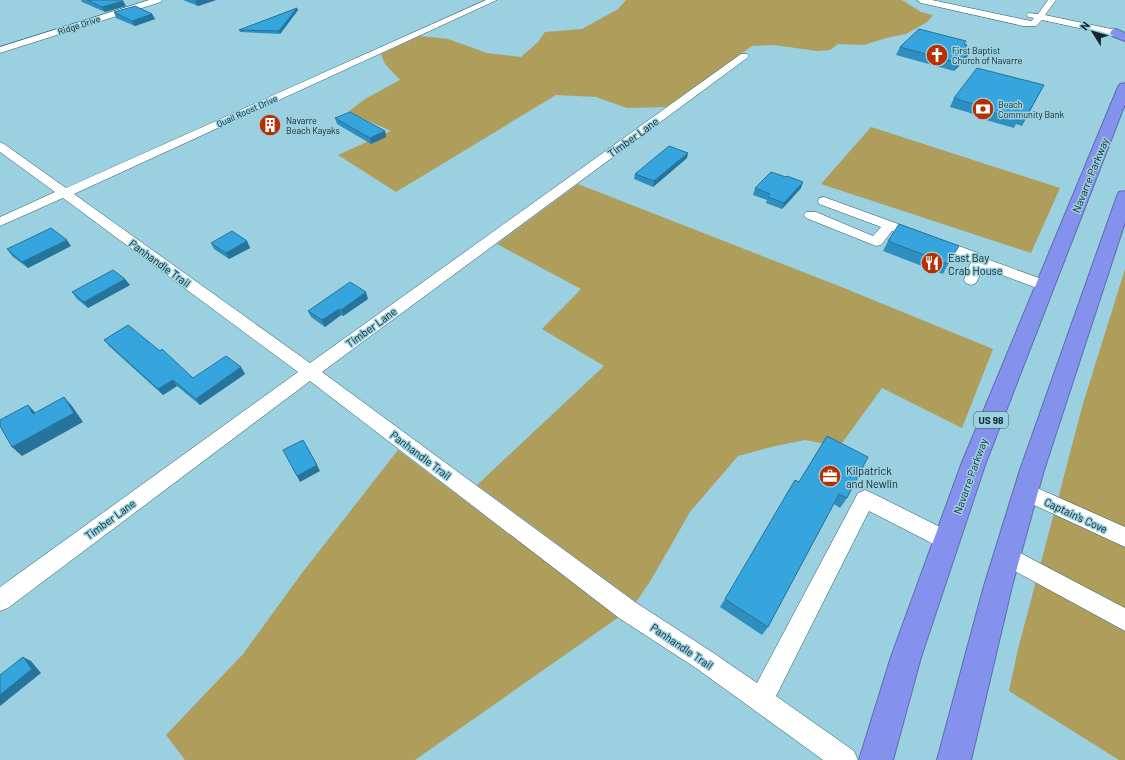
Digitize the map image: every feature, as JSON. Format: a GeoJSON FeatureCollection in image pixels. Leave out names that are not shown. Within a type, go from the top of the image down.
{"type":"FeatureCollection","features":[{"type":"Feature","properties":{"kind":"highway","name":"Navarre Parkway"},"geometry":{"type":"LineString","coordinates":[[876,760],[906,657],[973,465],[1124,94]]}},
{"type":"Feature","properties":{"kind":"highway"},"geometry":{"type":"LineString","coordinates":[[954,760],[998,586],[1026,492],[1125,196]]}},
{"type":"Feature","properties":{"kind":"street","name":"Ridge Drive"},"geometry":{"type":"LineString","coordinates":[[0,50],[158,0]]}},
{"type":"Feature","properties":{"kind":"street","name":"Quail Roost Drive"},"geometry":{"type":"LineString","coordinates":[[0,222],[494,0]]}},
{"type":"Feature","properties":{"kind":"street"},"geometry":{"type":"LineString","coordinates":[[922,0],[1029,24],[1036,23],[1052,0]]}},
{"type":"Feature","properties":{"kind":"street"},"geometry":{"type":"LineString","coordinates":[[962,0],[976,3]]}},
{"type":"Feature","properties":{"kind":"street"},"geometry":{"type":"LineString","coordinates":[[1019,12],[1122,35]]}},
{"type":"Feature","properties":{"kind":"street","name":"Timber Lane"},"geometry":{"type":"LineString","coordinates":[[0,600],[744,56]]}},
{"type":"Feature","properties":{"kind":"street","name":"Panhandle Trail"},"geometry":{"type":"LineString","coordinates":[[0,146],[310,372],[628,610],[761,700],[845,760]]}},
{"type":"Feature","properties":{"kind":"street"},"geometry":{"type":"LineString","coordinates":[[824,201],[973,256],[979,261],[1045,286]]}},
{"type":"Feature","properties":{"kind":"street"},"geometry":{"type":"LineString","coordinates":[[811,215],[876,242],[889,225]]}},
{"type":"Feature","properties":{"kind":"street"},"geometry":{"type":"LineString","coordinates":[[971,280],[979,261]]}},
{"type":"Feature","properties":{"kind":"street","name":"Captain's Cove"},"geometry":{"type":"LineString","coordinates":[[1026,492],[1125,537]]}},
{"type":"Feature","properties":{"kind":"street"},"geometry":{"type":"LineString","coordinates":[[761,700],[865,500],[947,541]]}},
{"type":"Feature","properties":{"kind":"street"},"geometry":{"type":"LineString","coordinates":[[1007,556],[1125,620]]}},
{"type":"Feature","properties":{"kind":"shaded area"},"geometry":{"type":"Polygon","coordinates":[[[626,0],[902,0],[921,12],[933,15],[927,22],[906,34],[864,45],[838,44],[830,50],[817,51],[774,45],[752,46],[666,107],[627,108],[596,97],[556,95],[396,192],[338,155],[391,131],[348,112],[365,99],[400,80],[385,64],[381,54],[420,36],[448,39],[487,53],[521,57],[538,42],[545,32],[582,29],[618,9],[626,0]]]}},
{"type":"Feature","properties":{"kind":"shaded area"},"geometry":{"type":"Polygon","coordinates":[[[871,127],[1060,188],[1031,253],[821,184],[871,127]]]}},
{"type":"Feature","properties":{"kind":"shaded area"},"geometry":{"type":"Polygon","coordinates":[[[578,184],[839,286],[993,349],[962,428],[882,388],[837,450],[826,444],[805,440],[738,456],[690,512],[651,580],[636,602],[477,485],[604,366],[542,329],[581,289],[497,244],[578,184]]]}},
{"type":"Feature","properties":{"kind":"shaded area"},"geometry":{"type":"Polygon","coordinates":[[[1125,269],[1125,529],[1058,499],[1082,407],[1125,269]]]}},
{"type":"Feature","properties":{"kind":"shaded area"},"geometry":{"type":"Polygon","coordinates":[[[398,450],[619,617],[415,760],[185,760],[166,735],[243,654],[302,573],[398,450]]]}},
{"type":"Feature","properties":{"kind":"shaded area"},"geometry":{"type":"Polygon","coordinates":[[[1054,513],[1125,546],[1125,760],[1119,760],[1009,691],[1018,649],[1054,513]]]}},
{"type":"Feature","properties":{"kind":"building"},"geometry":{"type":"Polygon","coordinates":[[[87,0],[122,0],[123,1],[102,7],[87,0]]]}},
{"type":"Feature","properties":{"kind":"building"},"geometry":{"type":"Polygon","coordinates":[[[135,6],[152,14],[132,21],[114,12],[135,6]]]}},
{"type":"Feature","properties":{"kind":"building"},"geometry":{"type":"Polygon","coordinates":[[[297,8],[279,31],[239,30],[297,8]]]}},
{"type":"Feature","properties":{"kind":"building"},"geometry":{"type":"Polygon","coordinates":[[[919,29],[966,41],[964,44],[967,45],[963,49],[970,50],[958,63],[900,47],[919,29]]]}},
{"type":"Feature","properties":{"kind":"building"},"geometry":{"type":"Polygon","coordinates":[[[977,68],[1044,85],[1026,117],[1021,116],[1019,120],[991,112],[992,110],[954,98],[977,68]]]}},
{"type":"Feature","properties":{"kind":"building"},"geometry":{"type":"Polygon","coordinates":[[[350,112],[385,131],[370,138],[335,118],[350,112]]]}},
{"type":"Feature","properties":{"kind":"building"},"geometry":{"type":"Polygon","coordinates":[[[669,146],[688,153],[654,181],[635,174],[669,146]]]}},
{"type":"Feature","properties":{"kind":"building"},"geometry":{"type":"Polygon","coordinates":[[[771,172],[803,182],[784,203],[768,197],[770,194],[755,188],[771,172]]]}},
{"type":"Feature","properties":{"kind":"building"},"geometry":{"type":"Polygon","coordinates":[[[899,224],[959,246],[948,264],[888,241],[899,224]]]}},
{"type":"Feature","properties":{"kind":"building"},"geometry":{"type":"Polygon","coordinates":[[[51,228],[67,240],[22,262],[7,249],[51,228]]]}},
{"type":"Feature","properties":{"kind":"building"},"geometry":{"type":"Polygon","coordinates":[[[232,231],[247,241],[226,253],[211,243],[232,231]]]}},
{"type":"Feature","properties":{"kind":"building"},"geometry":{"type":"Polygon","coordinates":[[[113,270],[125,279],[84,302],[72,292],[113,270]]]}},
{"type":"Feature","properties":{"kind":"building"},"geometry":{"type":"Polygon","coordinates":[[[350,282],[366,292],[341,310],[339,309],[322,320],[308,311],[350,282]]]}},
{"type":"Feature","properties":{"kind":"building"},"geometry":{"type":"Polygon","coordinates":[[[128,325],[160,351],[162,349],[193,378],[226,356],[241,367],[196,399],[173,380],[158,389],[104,340],[128,325]]]}},
{"type":"Feature","properties":{"kind":"building"},"geometry":{"type":"Polygon","coordinates":[[[64,397],[74,413],[12,447],[0,426],[0,420],[28,405],[33,414],[64,397]]]}},
{"type":"Feature","properties":{"kind":"building"},"geometry":{"type":"Polygon","coordinates":[[[827,436],[868,457],[847,498],[839,494],[768,627],[725,599],[795,480],[799,482],[827,436]]]}},
{"type":"Feature","properties":{"kind":"building"},"geometry":{"type":"Polygon","coordinates":[[[303,440],[317,465],[297,476],[283,450],[303,440]]]}},
{"type":"Feature","properties":{"kind":"building"},"geometry":{"type":"Polygon","coordinates":[[[23,657],[32,669],[0,695],[0,675],[23,657]]]}},
{"type":"Feature","properties":{"kind":"place","name":"First Baptist Church of Navarre"},"geometry":{"type":"Point","coordinates":[937,55]}},
{"type":"Feature","properties":{"kind":"place","name":"Beach Community Bank"},"geometry":{"type":"Point","coordinates":[983,109]}},
{"type":"Feature","properties":{"kind":"place","name":"Navarre Beach Kayaks"},"geometry":{"type":"Point","coordinates":[270,125]}},
{"type":"Feature","properties":{"kind":"place","name":"East Bay Crab House"},"geometry":{"type":"Point","coordinates":[932,263]}},
{"type":"Feature","properties":{"kind":"place","name":"Kilpatrick and Newlin"},"geometry":{"type":"Point","coordinates":[830,476]}}]}
